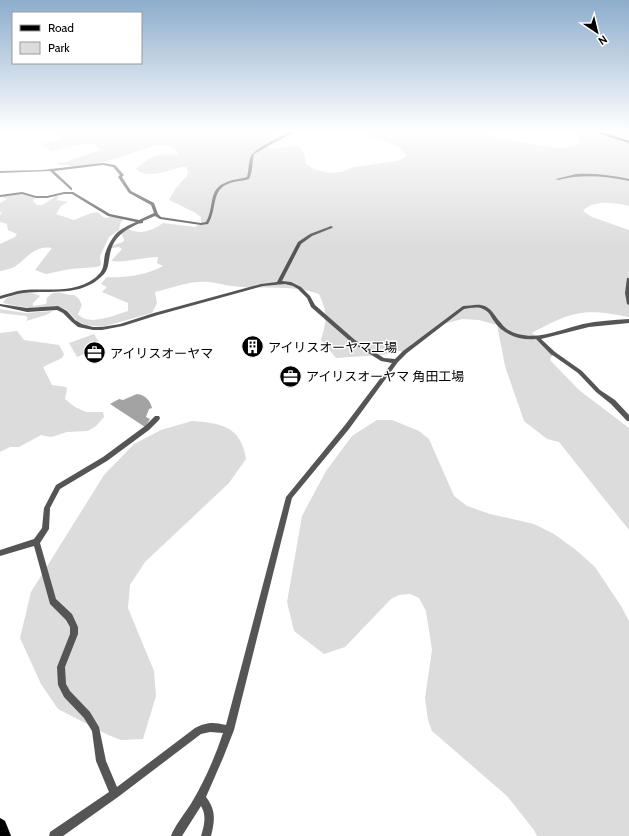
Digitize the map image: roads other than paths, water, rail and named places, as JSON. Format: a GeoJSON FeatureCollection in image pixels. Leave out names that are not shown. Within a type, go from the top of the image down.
{"type":"FeatureCollection","features":[{"type":"Feature","properties":{"kind":"highway"},"geometry":{"type":"LineString","coordinates":[[0,826],[2,836]]}},
{"type":"Feature","properties":{"kind":"street"},"geometry":{"type":"LineString","coordinates":[[0,172],[60,169]]}},
{"type":"Feature","properties":{"kind":"street"},"geometry":{"type":"LineString","coordinates":[[117,169],[122,175],[120,177],[128,190],[152,202],[155,206],[156,214],[160,218],[196,224],[206,223],[211,217],[213,196],[220,187],[227,183],[248,178],[250,169]]}},
{"type":"Feature","properties":{"kind":"street"},"geometry":{"type":"LineString","coordinates":[[51,170],[71,189]]}},
{"type":"Feature","properties":{"kind":"street"},"geometry":{"type":"LineString","coordinates":[[558,179],[583,175],[606,176],[629,180]]}},
{"type":"Feature","properties":{"kind":"street"},"geometry":{"type":"LineString","coordinates":[[0,196],[22,193],[36,197],[47,197],[73,193],[109,215],[142,222]]}},
{"type":"Feature","properties":{"kind":"street"},"geometry":{"type":"LineString","coordinates":[[0,298],[16,292],[65,290],[82,287],[90,283],[104,271],[108,254],[117,234],[142,222],[144,218],[156,214]]}},
{"type":"Feature","properties":{"kind":"street"},"geometry":{"type":"LineString","coordinates":[[279,283],[300,243],[311,235],[331,227]]}},
{"type":"Feature","properties":{"kind":"street"},"geometry":{"type":"LineString","coordinates":[[629,279],[627,293],[629,304]]}},
{"type":"Feature","properties":{"kind":"street"},"geometry":{"type":"LineString","coordinates":[[0,305],[28,310],[58,308],[79,325],[98,328],[123,323],[263,285],[290,283],[298,286],[311,300],[313,306],[353,341],[383,360],[396,361]]}},
{"type":"Feature","properties":{"kind":"street"},"geometry":{"type":"LineString","coordinates":[[176,836],[201,798],[219,760],[229,730],[289,497],[347,427],[396,361],[424,337],[463,308],[469,306],[482,306],[491,312],[506,331],[523,337],[536,337],[585,326],[629,321]]}},
{"type":"Feature","properties":{"kind":"street"},"geometry":{"type":"LineString","coordinates":[[536,337],[553,353],[580,372],[598,391],[613,402],[629,418]]}},
{"type":"Feature","properties":{"kind":"street"},"geometry":{"type":"LineString","coordinates":[[0,553],[36,542],[45,529],[47,508],[58,487],[105,459],[147,428],[157,418]]}},
{"type":"Feature","properties":{"kind":"street"},"geometry":{"type":"LineString","coordinates":[[36,542],[53,601],[69,617],[74,627],[74,634],[61,667],[62,685],[67,694],[88,715],[96,730],[101,761],[115,794]]}},
{"type":"Feature","properties":{"kind":"street"},"geometry":{"type":"LineString","coordinates":[[54,836],[115,794],[198,731],[206,727],[229,730]]}},
{"type":"Feature","properties":{"kind":"street"},"geometry":{"type":"LineString","coordinates":[[201,798],[207,806],[210,816],[206,836]]}},
{"type":"Feature","properties":{"kind":"waterway"},"geometry":{"type":"LineString","coordinates":[[541,343],[552,355]]}},
{"type":"Feature","properties":{"kind":"place","name":"アイリスオーヤマ工場"},"geometry":{"type":"Point","coordinates":[252,347]}},
{"type":"Feature","properties":{"kind":"place","name":"アイリスオーヤマ"},"geometry":{"type":"Point","coordinates":[94,353]}},
{"type":"Feature","properties":{"kind":"place","name":"アイリスオーヤマ 角田工場"},"geometry":{"type":"Point","coordinates":[291,376]}}]}
